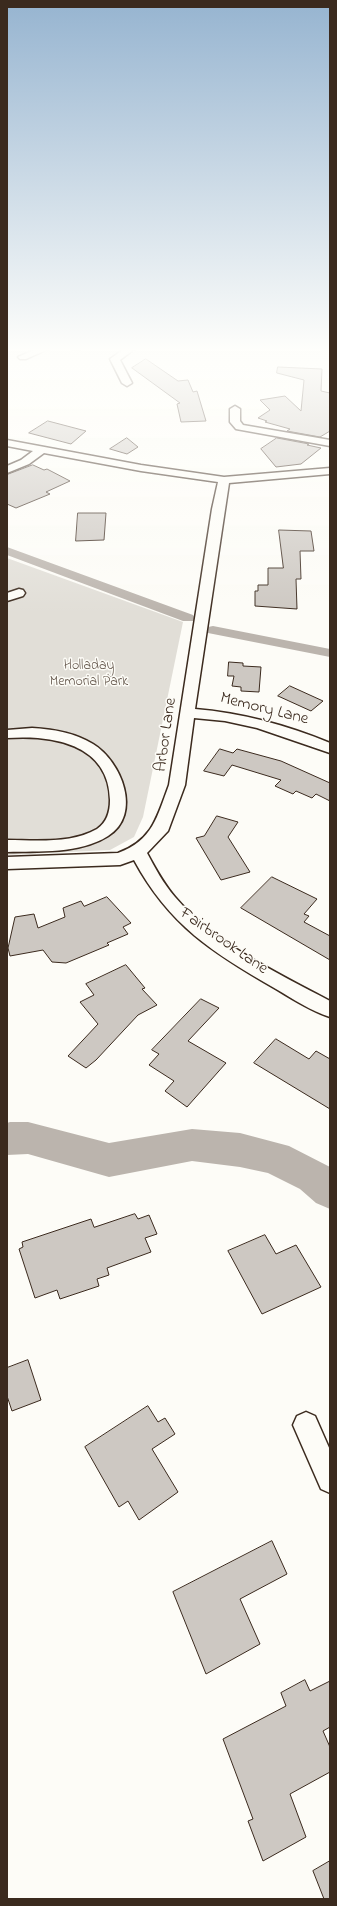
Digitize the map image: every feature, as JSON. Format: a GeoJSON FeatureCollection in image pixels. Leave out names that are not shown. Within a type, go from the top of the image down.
{"type":"FeatureCollection","features":[{"type":"Feature","properties":{"kind":"street"},"geometry":{"type":"LineString","coordinates":[[288,436],[330,443]]}},
{"type":"Feature","properties":{"kind":"street"},"geometry":{"type":"LineString","coordinates":[[7,443],[224,480],[329,469]]}},
{"type":"Feature","properties":{"kind":"street"},"geometry":{"type":"LineString","coordinates":[[7,470],[25,462],[41,450]]}},
{"type":"Feature","properties":{"kind":"street","name":"Arbor Lane"},"geometry":{"type":"LineString","coordinates":[[7,863],[120,859],[138,852],[160,831],[178,785],[218,510],[224,480]]}},
{"type":"Feature","properties":{"kind":"street","name":"Memory Lane"},"geometry":{"type":"LineString","coordinates":[[188,712],[207,714],[263,725],[330,748]]}},
{"type":"Feature","properties":{"kind":"street"},"geometry":{"type":"LineString","coordinates":[[7,734],[54,735],[74,740],[91,750],[103,760],[109,771],[118,792],[119,806],[109,828],[102,833],[84,840],[60,845],[7,846]]}},
{"type":"Feature","properties":{"kind":"street","name":"Fairbrook Lane"},"geometry":{"type":"LineString","coordinates":[[138,852],[152,878],[172,906],[192,924],[231,952],[330,1010]]}},
{"type":"Feature","properties":{"kind":"street"},"geometry":{"type":"LineString","coordinates":[[306,1425],[330,1480]]}},
{"type":"Feature","properties":{"kind":"green space","name":"Holladay Memorial Park"},"geometry":{"type":"Polygon","coordinates":[[[7,558],[183,622],[143,817],[134,837],[110,850],[7,855],[7,558]]]}},
{"type":"Feature","properties":{"kind":"building"},"geometry":{"type":"Polygon","coordinates":[[[40,436],[80,436],[71,444],[40,436]]]}},
{"type":"Feature","properties":{"kind":"building"},"geometry":{"type":"Polygon","coordinates":[[[127,438],[138,447],[127,454],[110,449],[127,438]]]}},
{"type":"Feature","properties":{"kind":"building"},"geometry":{"type":"Polygon","coordinates":[[[277,438],[309,444],[307,445],[321,448],[301,464],[276,467],[261,449],[277,438]]]}},
{"type":"Feature","properties":{"kind":"building"},"geometry":{"type":"Polygon","coordinates":[[[33,465],[44,470],[47,469],[70,481],[46,492],[50,494],[16,508],[7,504],[7,475],[33,465]]]}},
{"type":"Feature","properties":{"kind":"building"},"geometry":{"type":"Polygon","coordinates":[[[78,513],[106,513],[104,540],[76,541],[78,513]]]}},
{"type":"Feature","properties":{"kind":"building"},"geometry":{"type":"Polygon","coordinates":[[[279,530],[311,531],[314,551],[300,551],[301,579],[296,579],[297,609],[255,606],[255,591],[258,591],[258,585],[268,585],[268,568],[283,568],[279,530]]]}},
{"type":"Feature","properties":{"kind":"building"},"geometry":{"type":"Polygon","coordinates":[[[229,662],[243,663],[243,666],[261,667],[259,692],[241,691],[241,687],[232,686],[234,676],[228,676],[229,662]]]}},
{"type":"Feature","properties":{"kind":"building"},"geometry":{"type":"Polygon","coordinates":[[[290,686],[323,701],[311,711],[278,696],[290,686]]]}},
{"type":"Feature","properties":{"kind":"building"},"geometry":{"type":"Polygon","coordinates":[[[220,749],[233,753],[237,749],[281,761],[330,783],[330,801],[316,794],[312,798],[296,791],[293,794],[275,786],[281,780],[232,765],[224,776],[204,771],[220,749]]]}},
{"type":"Feature","properties":{"kind":"building"},"geometry":{"type":"Polygon","coordinates":[[[217,816],[238,822],[228,837],[250,872],[221,880],[196,838],[204,836],[217,816]]]}},
{"type":"Feature","properties":{"kind":"building"},"geometry":{"type":"Polygon","coordinates":[[[272,877],[317,899],[304,914],[309,916],[304,922],[330,936],[330,960],[241,908],[272,877]]]}},
{"type":"Feature","properties":{"kind":"building"},"geometry":{"type":"Polygon","coordinates":[[[107,897],[131,923],[123,927],[128,934],[107,943],[109,945],[66,963],[52,962],[43,950],[10,956],[8,948],[15,917],[34,914],[38,928],[65,917],[63,908],[81,901],[84,906],[107,897]]]}},
{"type":"Feature","properties":{"kind":"building"},"geometry":{"type":"Polygon","coordinates":[[[126,965],[145,988],[142,989],[157,1005],[138,1015],[96,1060],[86,1068],[68,1056],[98,1024],[80,1002],[94,995],[86,984],[126,965]]]}},
{"type":"Feature","properties":{"kind":"building"},"geometry":{"type":"Polygon","coordinates":[[[201,999],[219,1008],[188,1041],[226,1063],[187,1107],[165,1091],[174,1081],[149,1065],[159,1054],[152,1050],[201,999]]]}},
{"type":"Feature","properties":{"kind":"building"},"geometry":{"type":"Polygon","coordinates":[[[276,1039],[309,1059],[316,1051],[330,1059],[330,1109],[254,1063],[276,1039]]]}},
{"type":"Feature","properties":{"kind":"building"},"geometry":{"type":"Polygon","coordinates":[[[135,1214],[138,1219],[149,1215],[157,1234],[145,1238],[151,1252],[107,1268],[109,1275],[97,1279],[99,1286],[60,1299],[57,1290],[35,1298],[19,1249],[23,1247],[22,1242],[91,1219],[94,1227],[135,1214]]]}},
{"type":"Feature","properties":{"kind":"building"},"geometry":{"type":"Polygon","coordinates":[[[265,1235],[276,1254],[296,1245],[321,1287],[262,1314],[228,1251],[265,1235]]]}},
{"type":"Feature","properties":{"kind":"building"},"geometry":{"type":"Polygon","coordinates":[[[28,1360],[41,1400],[12,1411],[7,1396],[7,1368],[28,1360]]]}},
{"type":"Feature","properties":{"kind":"building"},"geometry":{"type":"Polygon","coordinates":[[[148,1406],[158,1422],[165,1418],[175,1434],[152,1449],[178,1492],[139,1520],[128,1501],[119,1507],[85,1447],[148,1406]]]}},
{"type":"Feature","properties":{"kind":"building"},"geometry":{"type":"Polygon","coordinates":[[[272,1541],[287,1574],[240,1599],[260,1644],[206,1674],[173,1592],[272,1541]]]}},
{"type":"Feature","properties":{"kind":"building"},"geometry":{"type":"Polygon","coordinates":[[[305,1680],[310,1691],[330,1681],[330,1727],[323,1731],[330,1747],[330,1772],[290,1794],[306,1837],[263,1861],[248,1821],[253,1819],[223,1739],[286,1706],[281,1693],[305,1680]]]}},
{"type":"Feature","properties":{"kind":"building"},"geometry":{"type":"Polygon","coordinates":[[[330,1861],[330,1899],[324,1899],[313,1871],[330,1861]]]}},
{"type":"Feature","properties":{"kind":"waterway"},"geometry":{"type":"LineString","coordinates":[[7,551],[188,618]]}},
{"type":"Feature","properties":{"kind":"waterway"},"geometry":{"type":"LineString","coordinates":[[213,630],[330,653]]}},
{"type":"Feature","properties":{"kind":"waterway"},"geometry":{"type":"LineString","coordinates":[[7,1139],[28,1138],[109,1160],[192,1145],[240,1150],[275,1158],[314,1177],[330,1191]]}}]}
